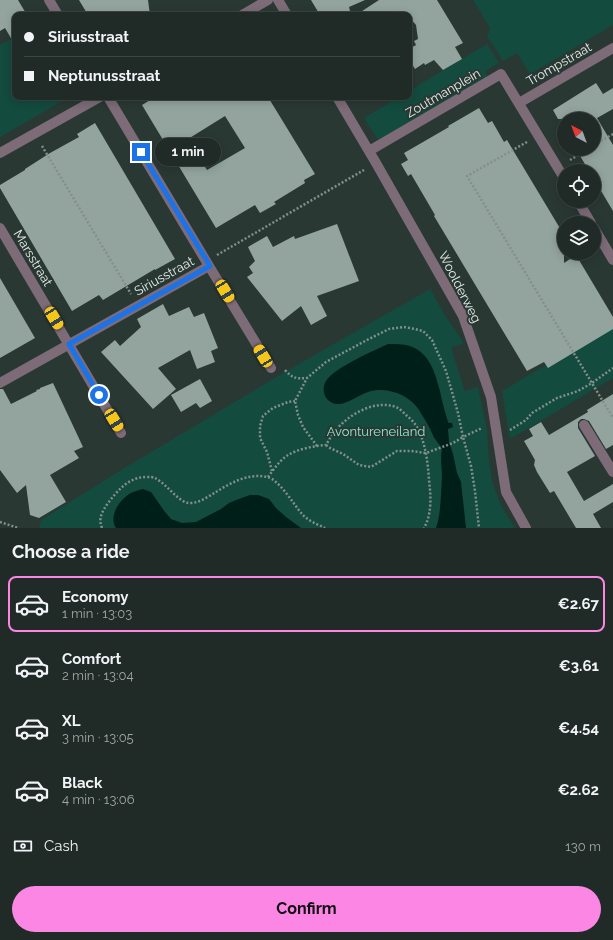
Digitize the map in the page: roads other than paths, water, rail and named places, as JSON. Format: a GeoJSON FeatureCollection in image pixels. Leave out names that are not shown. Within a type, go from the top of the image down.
{"type":"FeatureCollection","features":[{"type":"Feature","properties":{"kind":"street"},"geometry":{"type":"LineString","coordinates":[[49,0],[56,12]]}},
{"type":"Feature","properties":{"kind":"street"},"geometry":{"type":"LineString","coordinates":[[247,12],[268,0]]}},
{"type":"Feature","properties":{"kind":"street"},"geometry":{"type":"LineString","coordinates":[[278,0],[285,12]]}},
{"type":"Feature","properties":{"kind":"street","name":"Trompstraat"},"geometry":{"type":"LineString","coordinates":[[519,103],[613,48]]}},
{"type":"Feature","properties":{"kind":"street","name":"Zoutmanplein"},"geometry":{"type":"LineString","coordinates":[[369,151],[501,74],[519,103]]}},
{"type":"Feature","properties":{"kind":"street"},"geometry":{"type":"LineString","coordinates":[[0,153],[95,100]]}},
{"type":"Feature","properties":{"kind":"street"},"geometry":{"type":"LineString","coordinates":[[110,100],[208,263]]}},
{"type":"Feature","properties":{"kind":"street","name":"Woolderweg"},"geometry":{"type":"LineString","coordinates":[[339,100],[463,316],[491,397],[506,492],[526,528]]}},
{"type":"Feature","properties":{"kind":"street"},"geometry":{"type":"LineString","coordinates":[[519,103],[557,167]]}},
{"type":"Feature","properties":{"kind":"street","name":"Marsstraat"},"geometry":{"type":"LineString","coordinates":[[0,228],[69,344]]}},
{"type":"Feature","properties":{"kind":"street"},"geometry":{"type":"LineString","coordinates":[[601,240],[613,260]]}},
{"type":"Feature","properties":{"kind":"street","name":"Siriusstraat"},"geometry":{"type":"LineString","coordinates":[[0,382],[138,305],[208,263],[271,368]]}},
{"type":"Feature","properties":{"kind":"street"},"geometry":{"type":"LineString","coordinates":[[69,344],[121,433]]}},
{"type":"Feature","properties":{"kind":"street"},"geometry":{"type":"LineString","coordinates":[[584,425],[613,472]]}},
{"type":"Feature","properties":{"kind":"park label","name":"Avontureneiland"},"geometry":{"type":"Point","coordinates":[376,431]}}]}
